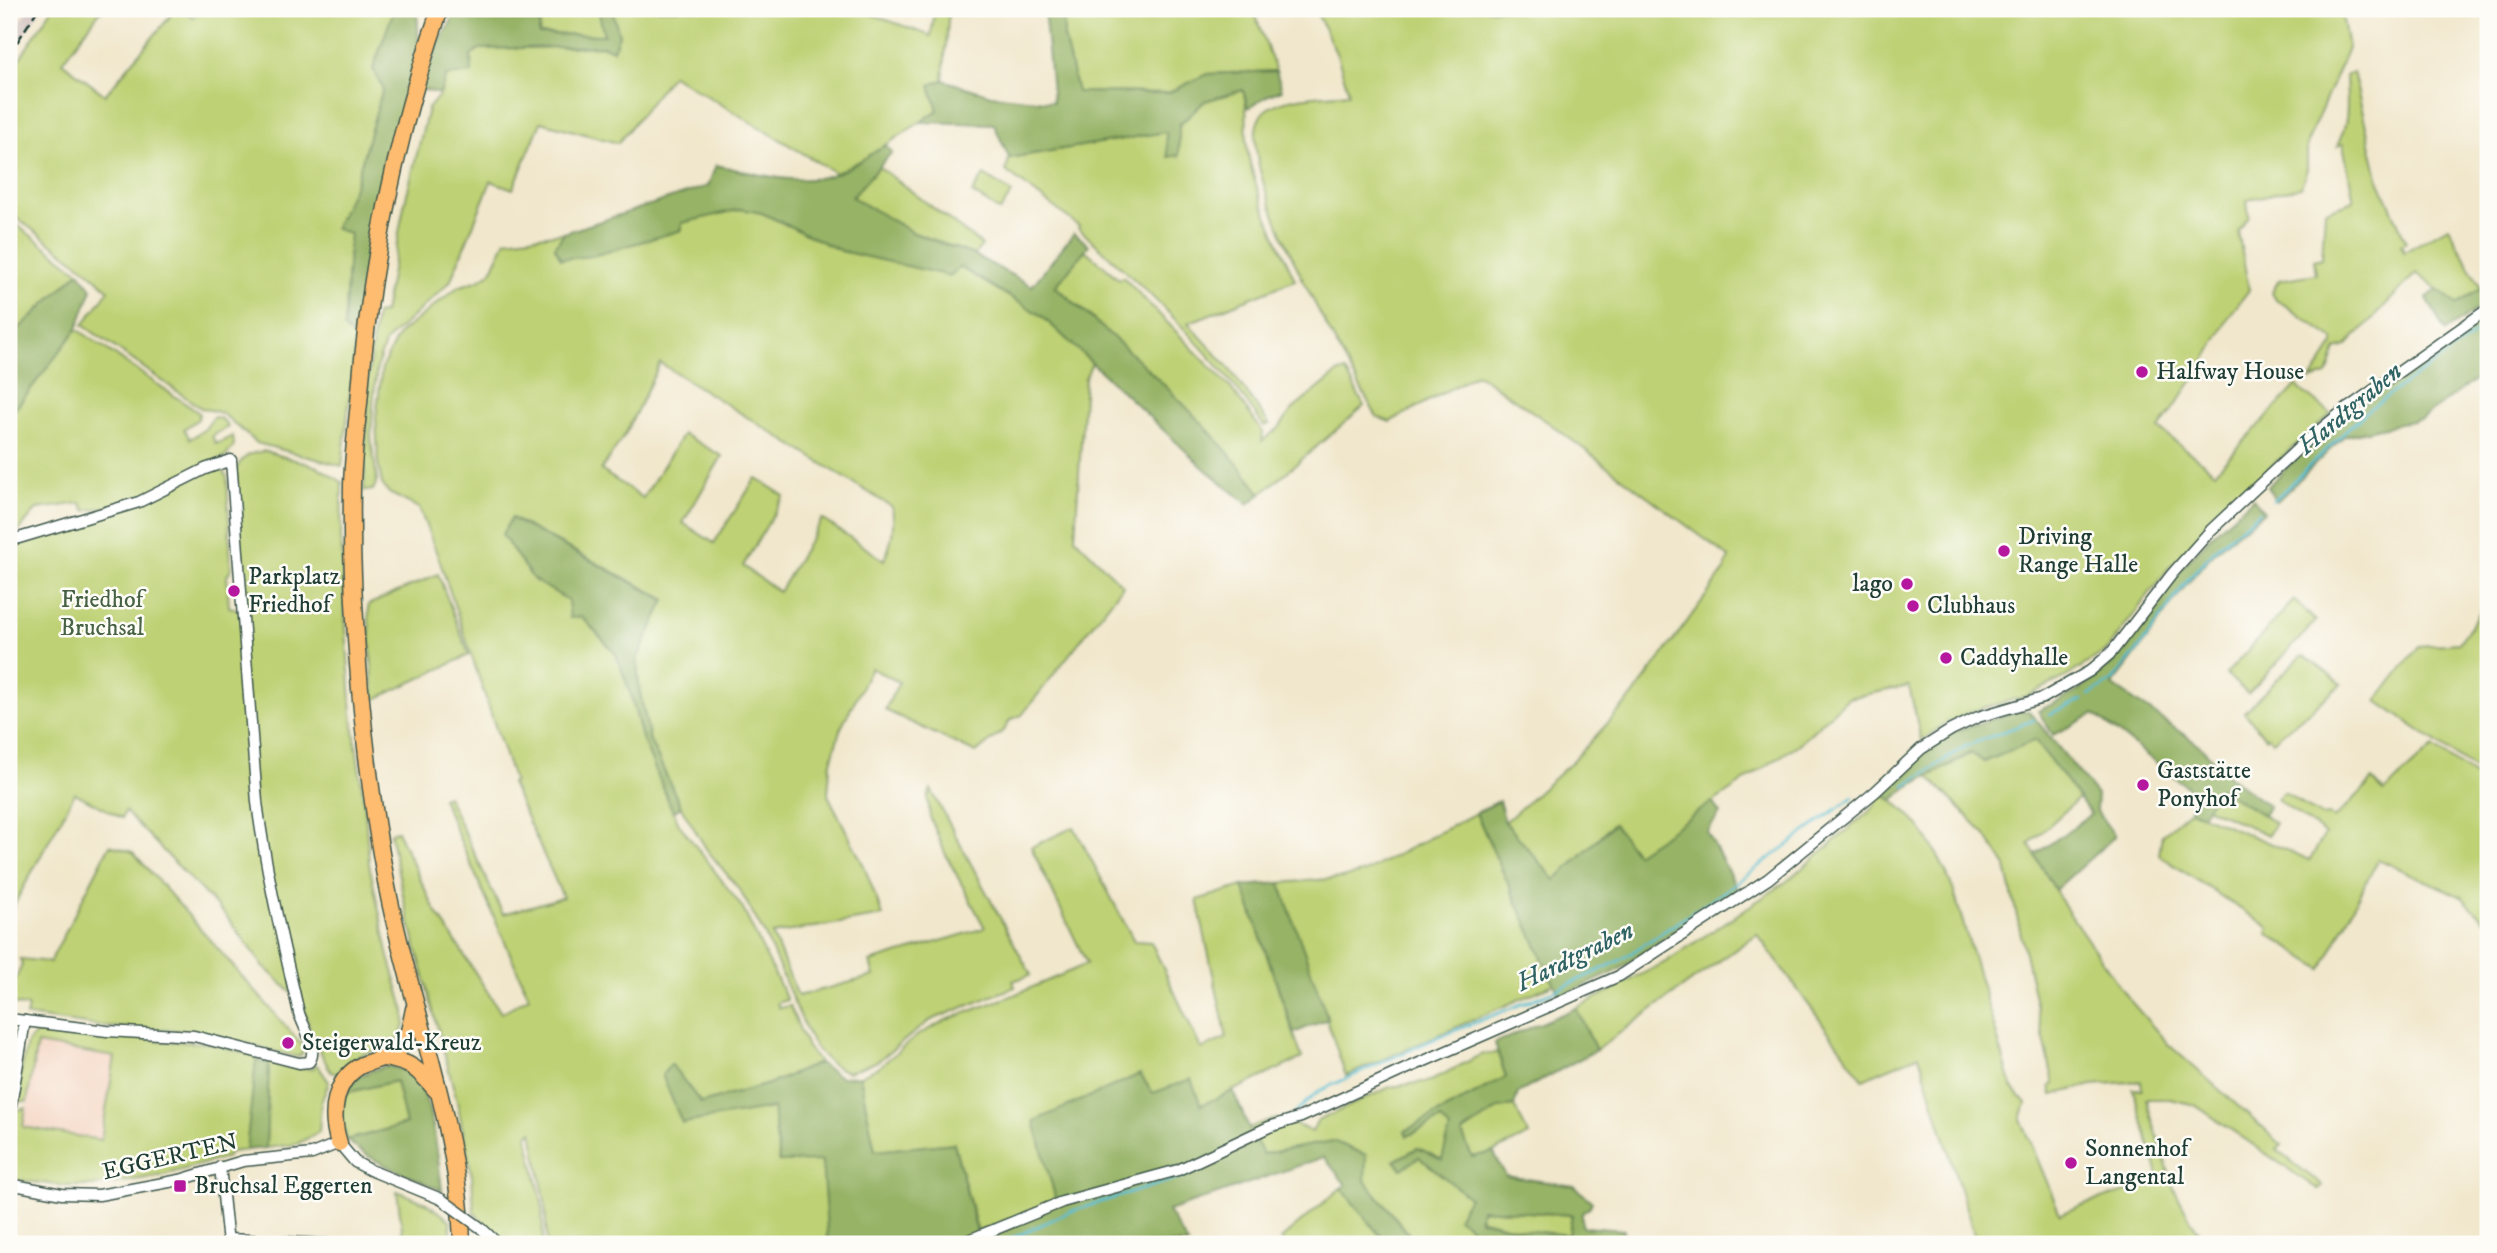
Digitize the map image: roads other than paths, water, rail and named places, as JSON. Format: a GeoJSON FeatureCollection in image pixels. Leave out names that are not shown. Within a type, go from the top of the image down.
{"type":"FeatureCollection","features":[{"type":"Feature","properties":{"kind":"main road"},"geometry":{"type":"LineString","coordinates":[[440,9],[395,159],[380,237],[362,354],[352,484],[355,605],[368,765],[378,835],[390,898],[451,1144],[462,1244]]}},
{"type":"Feature","properties":{"kind":"main road"},"geometry":{"type":"LineString","coordinates":[[339,1143],[335,1130],[334,1108],[344,1081],[360,1066],[384,1058],[401,1047],[410,1030],[415,1003]]}},
{"type":"Feature","properties":{"kind":"main road"},"geometry":{"type":"LineString","coordinates":[[384,1058],[403,1060],[418,1069],[438,1092]]}},
{"type":"Feature","properties":{"kind":"street"},"geometry":{"type":"LineString","coordinates":[[959,1244],[1062,1202],[1178,1170],[1269,1127],[1301,1117],[1619,976],[1768,879],[1875,792],[1921,749],[1978,717],[2043,698],[2090,671],[2111,653],[2172,574],[2211,530],[2305,442],[2358,400],[2488,309]]}},
{"type":"Feature","properties":{"kind":"street"},"geometry":{"type":"LineString","coordinates":[[9,541],[139,502],[205,469],[231,460],[260,825],[274,907],[302,1025],[314,1051],[309,1062],[299,1063],[194,1036],[107,1031],[9,1019]]}},
{"type":"Feature","properties":{"kind":"street"},"geometry":{"type":"LineString","coordinates":[[9,1117],[25,1021]]}},
{"type":"Feature","properties":{"kind":"street"},"geometry":{"type":"LineString","coordinates":[[339,1143],[355,1162],[441,1199],[481,1227],[498,1244]]}},
{"type":"Feature","properties":{"kind":"street","name":"EGGERTEN"},"geometry":{"type":"LineString","coordinates":[[9,1184],[62,1194],[99,1195],[167,1183],[243,1161],[312,1154],[339,1143]]}},
{"type":"Feature","properties":{"kind":"street"},"geometry":{"type":"LineString","coordinates":[[220,1167],[228,1242],[327,1244]]}},
{"type":"Feature","properties":{"kind":"waterway","name":"Hardtgraben"},"geometry":{"type":"LineString","coordinates":[[2273,501],[2369,409],[2488,325]]}},
{"type":"Feature","properties":{"kind":"waterway","name":"Hardtgraben"},"geometry":{"type":"LineString","coordinates":[[2089,695],[2112,681],[2190,577],[2219,545],[2260,512]]}},
{"type":"Feature","properties":{"kind":"waterway","name":"Hardtgraben"},"geometry":{"type":"LineString","coordinates":[[2049,714],[2082,700]]}},
{"type":"Feature","properties":{"kind":"waterway","name":"Hardtgraben"},"geometry":{"type":"LineString","coordinates":[[1905,786],[1966,746],[2034,720]]}},
{"type":"Feature","properties":{"kind":"waterway","name":"Hardtgraben"},"geometry":{"type":"LineString","coordinates":[[1293,1114],[1319,1091],[1619,961],[1728,889],[1853,797]]}},
{"type":"Feature","properties":{"kind":"waterway","name":"Hardtgraben"},"geometry":{"type":"LineString","coordinates":[[999,1244],[1069,1212],[1185,1176],[1238,1148]]}},
{"type":"Feature","properties":{"kind":"railway"},"geometry":{"type":"LineString","coordinates":[[9,55],[38,9]]}},
{"type":"Feature","properties":{"kind":"place","name":"Halfway House"},"geometry":{"type":"Point","coordinates":[2142,372]}},
{"type":"Feature","properties":{"kind":"place","name":"Driving Range Halle"},"geometry":{"type":"Point","coordinates":[2004,551]}},
{"type":"Feature","properties":{"kind":"place","name":"lago"},"geometry":{"type":"Point","coordinates":[1907,584]}},
{"type":"Feature","properties":{"kind":"place","name":"Parkplatz Friedhof"},"geometry":{"type":"Point","coordinates":[234,591]}},
{"type":"Feature","properties":{"kind":"place","name":"Clubhaus"},"geometry":{"type":"Point","coordinates":[1913,606]}},
{"type":"Feature","properties":{"kind":"place","name":"Caddyhalle"},"geometry":{"type":"Point","coordinates":[1946,658]}},
{"type":"Feature","properties":{"kind":"place","name":"Gaststätte Ponyhof"},"geometry":{"type":"Point","coordinates":[2143,785]}},
{"type":"Feature","properties":{"kind":"place","name":"Steigerwald-Kreuz"},"geometry":{"type":"Point","coordinates":[288,1043]}},
{"type":"Feature","properties":{"kind":"place","name":"Sonnenhof Langental"},"geometry":{"type":"Point","coordinates":[2071,1163]}},
{"type":"Feature","properties":{"kind":"place","name":"Bruchsal Eggerten"},"geometry":{"type":"Point","coordinates":[180,1186]}},
{"type":"Feature","properties":{"kind":"park label","name":"Friedhof Bruchsal"},"geometry":{"type":"Point","coordinates":[102,614]}}]}
